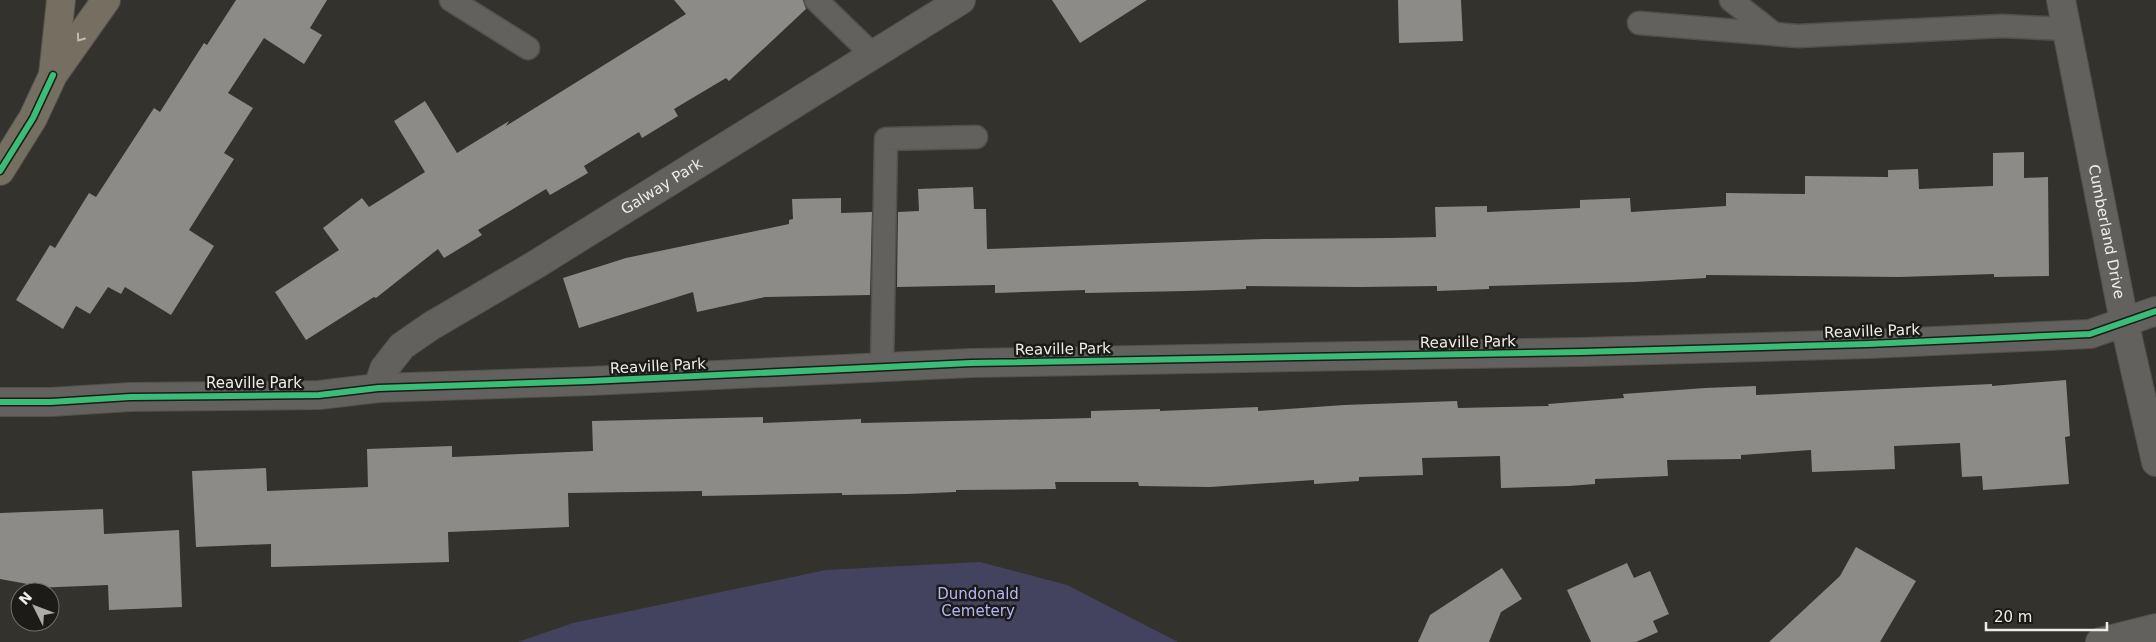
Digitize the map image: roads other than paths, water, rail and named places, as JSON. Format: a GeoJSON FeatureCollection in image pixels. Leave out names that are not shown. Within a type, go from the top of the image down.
{"type":"FeatureCollection","features":[{"type":"Feature","properties":{"kind":"highway"},"geometry":{"type":"LineString","coordinates":[[53,76],[61,0]]}},
{"type":"Feature","properties":{"kind":"highway"},"geometry":{"type":"LineString","coordinates":[[0,171],[34,118],[53,76],[106,0]]}},
{"type":"Feature","properties":{"kind":"street","name":"Galway Park"},"geometry":{"type":"LineString","coordinates":[[378,388],[384,368],[402,346],[431,326],[535,265],[960,0]]}},
{"type":"Feature","properties":{"kind":"street","name":"Cumberland Drive"},"geometry":{"type":"LineString","coordinates":[[2061,0],[2124,321],[2156,462]]}},
{"type":"Feature","properties":{"kind":"street","name":"Reaville Park"},"geometry":{"type":"LineString","coordinates":[[0,402],[51,402],[130,397],[319,396],[378,388],[590,381],[981,363],[1858,345],[2090,334],[2156,311]]}},
{"type":"Feature","properties":{"kind":"street"},"geometry":{"type":"LineString","coordinates":[[2100,642],[2156,628]]}},
{"type":"Feature","properties":{"kind":"lane"},"geometry":{"type":"LineString","coordinates":[[451,0],[528,48]]}},
{"type":"Feature","properties":{"kind":"lane"},"geometry":{"type":"LineString","coordinates":[[816,0],[873,55]]}},
{"type":"Feature","properties":{"kind":"lane"},"geometry":{"type":"LineString","coordinates":[[1731,0],[1774,34]]}},
{"type":"Feature","properties":{"kind":"lane"},"geometry":{"type":"LineString","coordinates":[[1639,23],[1798,36],[2002,26],[2066,30]]}},
{"type":"Feature","properties":{"kind":"lane"},"geometry":{"type":"LineString","coordinates":[[882,368],[886,139],[976,137]]}},
{"type":"Feature","properties":{"kind":"park label","name":"Dundonald Cemetery"},"geometry":{"type":"Point","coordinates":[978,602]}}]}
